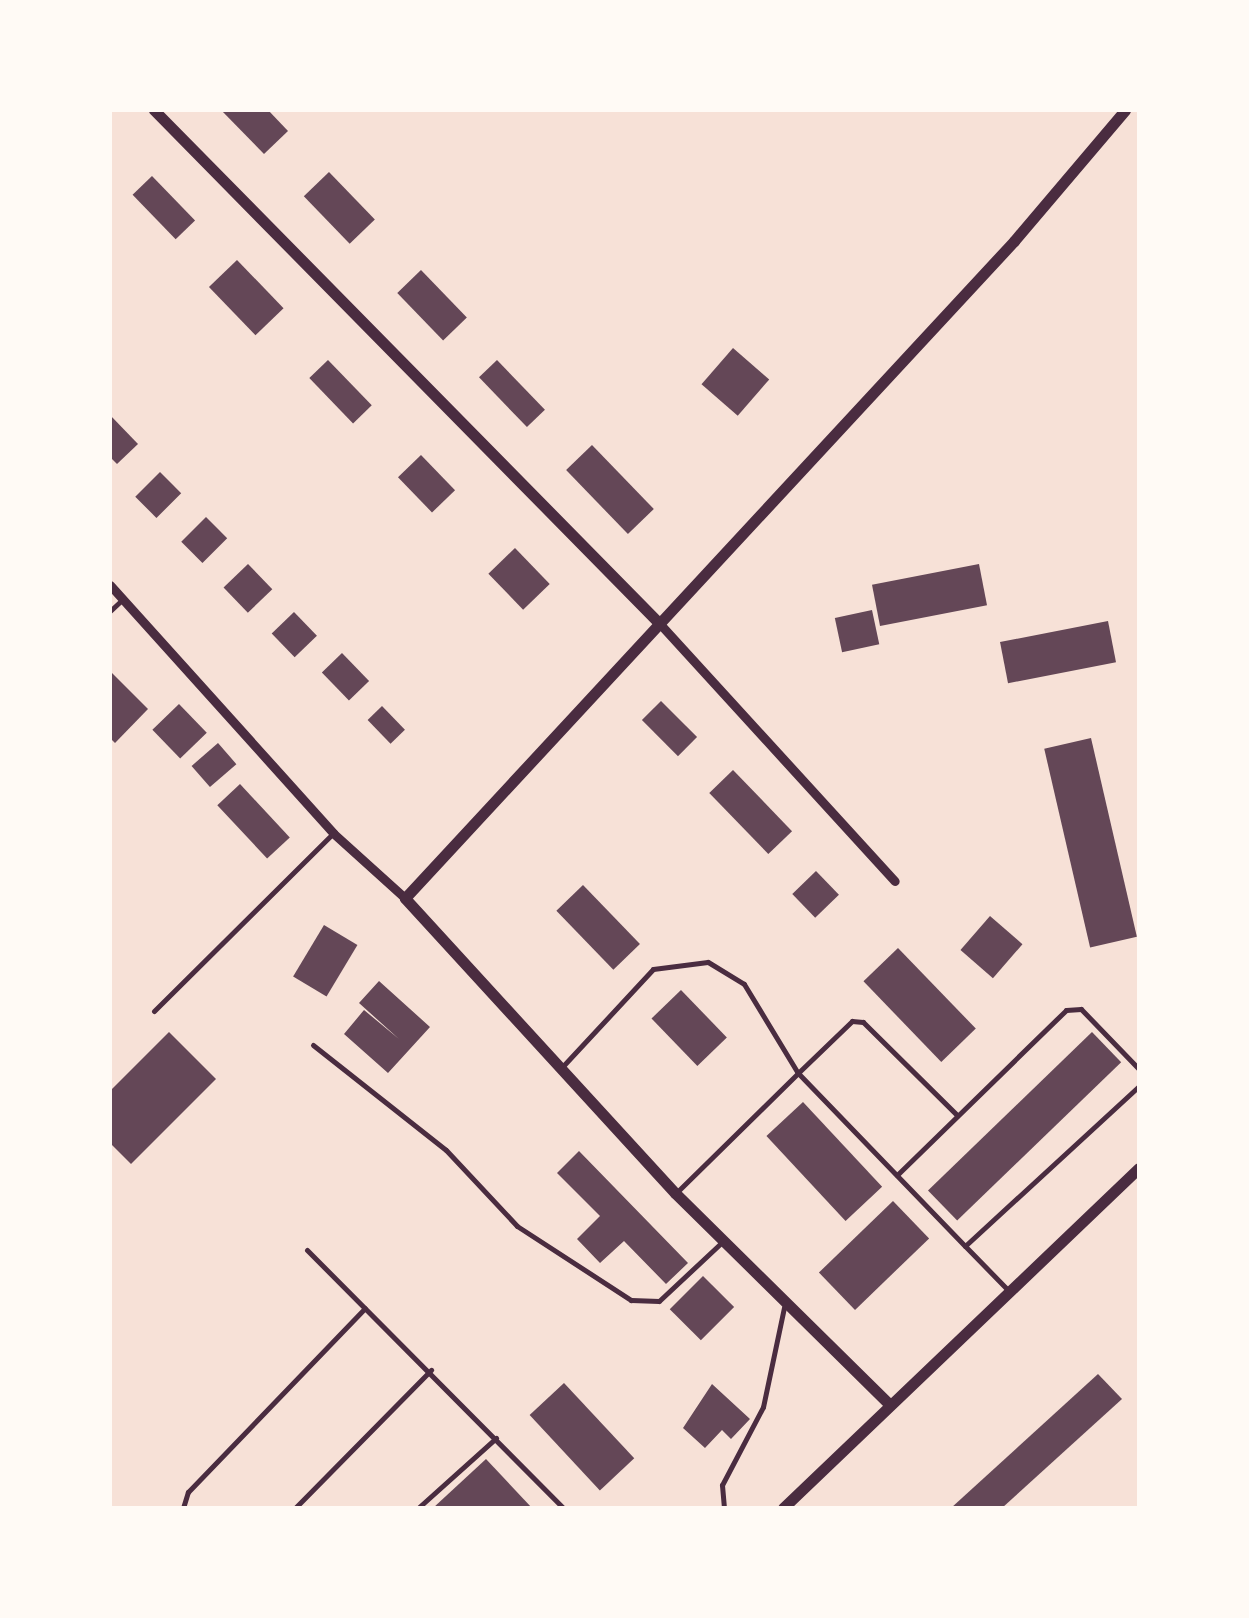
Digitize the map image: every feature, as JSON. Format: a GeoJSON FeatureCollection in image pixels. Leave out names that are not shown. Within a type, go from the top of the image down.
{"type":"FeatureCollection","features":[{"type":"Feature","properties":{"kind":"street"},"geometry":{"type":"LineString","coordinates":[[154,110],[660,624],[895,881]]}},
{"type":"Feature","properties":{"kind":"street"},"geometry":{"type":"LineString","coordinates":[[405,898],[1014,241],[1126,110]]}},
{"type":"Feature","properties":{"kind":"street"},"geometry":{"type":"LineString","coordinates":[[110,585],[333,833],[405,898],[784,1307],[887,1402]]}},
{"type":"Feature","properties":{"kind":"street"},"geometry":{"type":"LineString","coordinates":[[783,1508],[887,1402],[1139,1168]]}},
{"type":"Feature","properties":{"kind":"lane"},"geometry":{"type":"LineString","coordinates":[[110,611],[123,599]]}},
{"type":"Feature","properties":{"kind":"lane"},"geometry":{"type":"LineString","coordinates":[[154,1012],[333,833]]}},
{"type":"Feature","properties":{"kind":"lane"},"geometry":{"type":"LineString","coordinates":[[561,1068],[652,969],[708,962],[744,984],[798,1072],[1009,1292]]}},
{"type":"Feature","properties":{"kind":"lane"},"geometry":{"type":"LineString","coordinates":[[897,1175],[1066,1010],[1081,1008],[1139,1069]]}},
{"type":"Feature","properties":{"kind":"lane"},"geometry":{"type":"LineString","coordinates":[[676,1193],[852,1021],[864,1022],[957,1116]]}},
{"type":"Feature","properties":{"kind":"lane"},"geometry":{"type":"LineString","coordinates":[[313,1045],[446,1150],[517,1226],[631,1300],[660,1301],[722,1242]]}},
{"type":"Feature","properties":{"kind":"lane"},"geometry":{"type":"LineString","coordinates":[[965,1246],[1139,1086]]}},
{"type":"Feature","properties":{"kind":"lane"},"geometry":{"type":"LineString","coordinates":[[307,1250],[431,1370],[563,1508]]}},
{"type":"Feature","properties":{"kind":"lane"},"geometry":{"type":"LineString","coordinates":[[724,1508],[722,1485],[763,1407],[784,1307]]}},
{"type":"Feature","properties":{"kind":"lane"},"geometry":{"type":"LineString","coordinates":[[182,1508],[188,1492],[365,1308]]}},
{"type":"Feature","properties":{"kind":"lane"},"geometry":{"type":"LineString","coordinates":[[295,1508],[431,1370]]}},
{"type":"Feature","properties":{"kind":"lane"},"geometry":{"type":"LineString","coordinates":[[418,1508],[496,1438]]}},
{"type":"Feature","properties":{"kind":"building"},"geometry":{"type":"Polygon","coordinates":[[[221,110],[268,110],[288,131],[264,154],[221,110]]]}},
{"type":"Feature","properties":{"kind":"building"},"geometry":{"type":"Polygon","coordinates":[[[329,172],[375,219],[350,244],[304,196],[329,172]]]}},
{"type":"Feature","properties":{"kind":"building"},"geometry":{"type":"Polygon","coordinates":[[[152,176],[195,221],[176,239],[133,195],[152,176]]]}},
{"type":"Feature","properties":{"kind":"building"},"geometry":{"type":"Polygon","coordinates":[[[237,260],[284,308],[255,335],[209,287],[237,260]]]}},
{"type":"Feature","properties":{"kind":"building"},"geometry":{"type":"Polygon","coordinates":[[[421,270],[467,317],[443,340],[397,293],[421,270]]]}},
{"type":"Feature","properties":{"kind":"building"},"geometry":{"type":"Polygon","coordinates":[[[733,348],[769,379],[738,416],[702,384],[733,348]]]}},
{"type":"Feature","properties":{"kind":"building"},"geometry":{"type":"Polygon","coordinates":[[[328,360],[372,405],[353,423],[309,378],[328,360]]]}},
{"type":"Feature","properties":{"kind":"building"},"geometry":{"type":"Polygon","coordinates":[[[497,360],[545,410],[527,427],[479,377],[497,360]]]}},
{"type":"Feature","properties":{"kind":"building"},"geometry":{"type":"Polygon","coordinates":[[[110,415],[138,444],[117,464],[110,457],[110,415]]]}},
{"type":"Feature","properties":{"kind":"building"},"geometry":{"type":"Polygon","coordinates":[[[592,445],[654,509],[628,534],[566,470],[592,445]]]}},
{"type":"Feature","properties":{"kind":"building"},"geometry":{"type":"Polygon","coordinates":[[[421,455],[455,490],[432,512],[398,477],[421,455]]]}},
{"type":"Feature","properties":{"kind":"building"},"geometry":{"type":"Polygon","coordinates":[[[160,472],[181,493],[156,518],[135,497],[160,472]]]}},
{"type":"Feature","properties":{"kind":"building"},"geometry":{"type":"Polygon","coordinates":[[[206,517],[227,538],[202,563],[181,542],[206,517]]]}},
{"type":"Feature","properties":{"kind":"building"},"geometry":{"type":"Polygon","coordinates":[[[515,548],[550,584],[523,610],[488,574],[515,548]]]}},
{"type":"Feature","properties":{"kind":"building"},"geometry":{"type":"Polygon","coordinates":[[[248,564],[272,589],[248,613],[224,588],[248,564]]]}},
{"type":"Feature","properties":{"kind":"building"},"geometry":{"type":"Polygon","coordinates":[[[979,564],[987,605],[880,626],[872,585],[979,564]]]}},
{"type":"Feature","properties":{"kind":"building"},"geometry":{"type":"Polygon","coordinates":[[[872,610],[879,644],[842,652],[835,618],[872,610]]]}},
{"type":"Feature","properties":{"kind":"building"},"geometry":{"type":"Polygon","coordinates":[[[294,612],[317,636],[295,657],[272,634],[294,612]]]}},
{"type":"Feature","properties":{"kind":"building"},"geometry":{"type":"Polygon","coordinates":[[[1108,621],[1116,662],[1008,683],[1000,642],[1108,621]]]}},
{"type":"Feature","properties":{"kind":"building"},"geometry":{"type":"Polygon","coordinates":[[[342,653],[369,681],[349,701],[322,672],[342,653]]]}},
{"type":"Feature","properties":{"kind":"building"},"geometry":{"type":"Polygon","coordinates":[[[110,671],[148,709],[115,743],[110,738],[110,671]]]}},
{"type":"Feature","properties":{"kind":"building"},"geometry":{"type":"Polygon","coordinates":[[[661,701],[697,737],[678,756],[642,720],[661,701]]]}},
{"type":"Feature","properties":{"kind":"building"},"geometry":{"type":"Polygon","coordinates":[[[179,704],[207,733],[180,758],[152,730],[179,704]]]}},
{"type":"Feature","properties":{"kind":"building"},"geometry":{"type":"Polygon","coordinates":[[[382,706],[405,730],[391,744],[368,720],[382,706]]]}},
{"type":"Feature","properties":{"kind":"building"},"geometry":{"type":"Polygon","coordinates":[[[1091,738],[1137,937],[1090,948],[1044,749],[1091,738]]]}},
{"type":"Feature","properties":{"kind":"building"},"geometry":{"type":"Polygon","coordinates":[[[218,743],[236,764],[210,787],[192,766],[218,743]]]}},
{"type":"Feature","properties":{"kind":"building"},"geometry":{"type":"Polygon","coordinates":[[[733,770],[792,831],[768,854],[709,793],[733,770]]]}},
{"type":"Feature","properties":{"kind":"building"},"geometry":{"type":"Polygon","coordinates":[[[240,784],[290,837],[267,859],[217,805],[240,784]]]}},
{"type":"Feature","properties":{"kind":"building"},"geometry":{"type":"Polygon","coordinates":[[[816,871],[839,895],[815,918],[792,894],[816,871]]]}},
{"type":"Feature","properties":{"kind":"building"},"geometry":{"type":"Polygon","coordinates":[[[583,885],[640,944],[613,970],[556,911],[583,885]]]}},
{"type":"Feature","properties":{"kind":"building"},"geometry":{"type":"Polygon","coordinates":[[[990,916],[1022,944],[993,978],[960,950],[990,916]]]}},
{"type":"Feature","properties":{"kind":"building"},"geometry":{"type":"Polygon","coordinates":[[[324,925],[357,945],[327,997],[293,976],[324,925]]]}},
{"type":"Feature","properties":{"kind":"building"},"geometry":{"type":"Polygon","coordinates":[[[898,948],[976,1029],[941,1062],[863,981],[898,948]]]}},
{"type":"Feature","properties":{"kind":"building"},"geometry":{"type":"Polygon","coordinates":[[[379,981],[430,1027],[388,1073],[344,1034],[364,1010],[399,1039],[359,1003],[379,981]]]}},
{"type":"Feature","properties":{"kind":"building"},"geometry":{"type":"Polygon","coordinates":[[[681,990],[727,1037],[697,1066],[652,1018],[681,990]]]}},
{"type":"Feature","properties":{"kind":"building"},"geometry":{"type":"Polygon","coordinates":[[[169,1032],[216,1079],[131,1164],[110,1143],[110,1091],[169,1032]]]}},
{"type":"Feature","properties":{"kind":"building"},"geometry":{"type":"Polygon","coordinates":[[[1092,1032],[1121,1062],[957,1221],[928,1190],[1092,1032]]]}},
{"type":"Feature","properties":{"kind":"building"},"geometry":{"type":"Polygon","coordinates":[[[803,1102],[882,1187],[846,1221],[766,1136],[803,1102]]]}},
{"type":"Feature","properties":{"kind":"building"},"geometry":{"type":"Polygon","coordinates":[[[579,1151],[688,1263],[666,1284],[624,1241],[600,1263],[577,1239],[600,1216],[557,1173],[579,1151]]]}},
{"type":"Feature","properties":{"kind":"building"},"geometry":{"type":"Polygon","coordinates":[[[893,1201],[929,1238],[855,1310],[819,1273],[893,1201]]]}},
{"type":"Feature","properties":{"kind":"building"},"geometry":{"type":"Polygon","coordinates":[[[703,1276],[734,1307],[701,1340],[670,1309],[703,1276]]]}},
{"type":"Feature","properties":{"kind":"building"},"geometry":{"type":"Polygon","coordinates":[[[1098,1374],[1122,1399],[1002,1508],[951,1508],[1098,1374]]]}},
{"type":"Feature","properties":{"kind":"building"},"geometry":{"type":"Polygon","coordinates":[[[564,1383],[634,1458],[600,1490],[530,1415],[564,1383]]]}},
{"type":"Feature","properties":{"kind":"building"},"geometry":{"type":"Polygon","coordinates":[[[712,1384],[750,1419],[731,1439],[722,1430],[705,1448],[683,1428],[712,1384]]]}},
{"type":"Feature","properties":{"kind":"building"},"geometry":{"type":"Polygon","coordinates":[[[486,1459],[532,1508],[433,1508],[486,1459]]]}}]}
